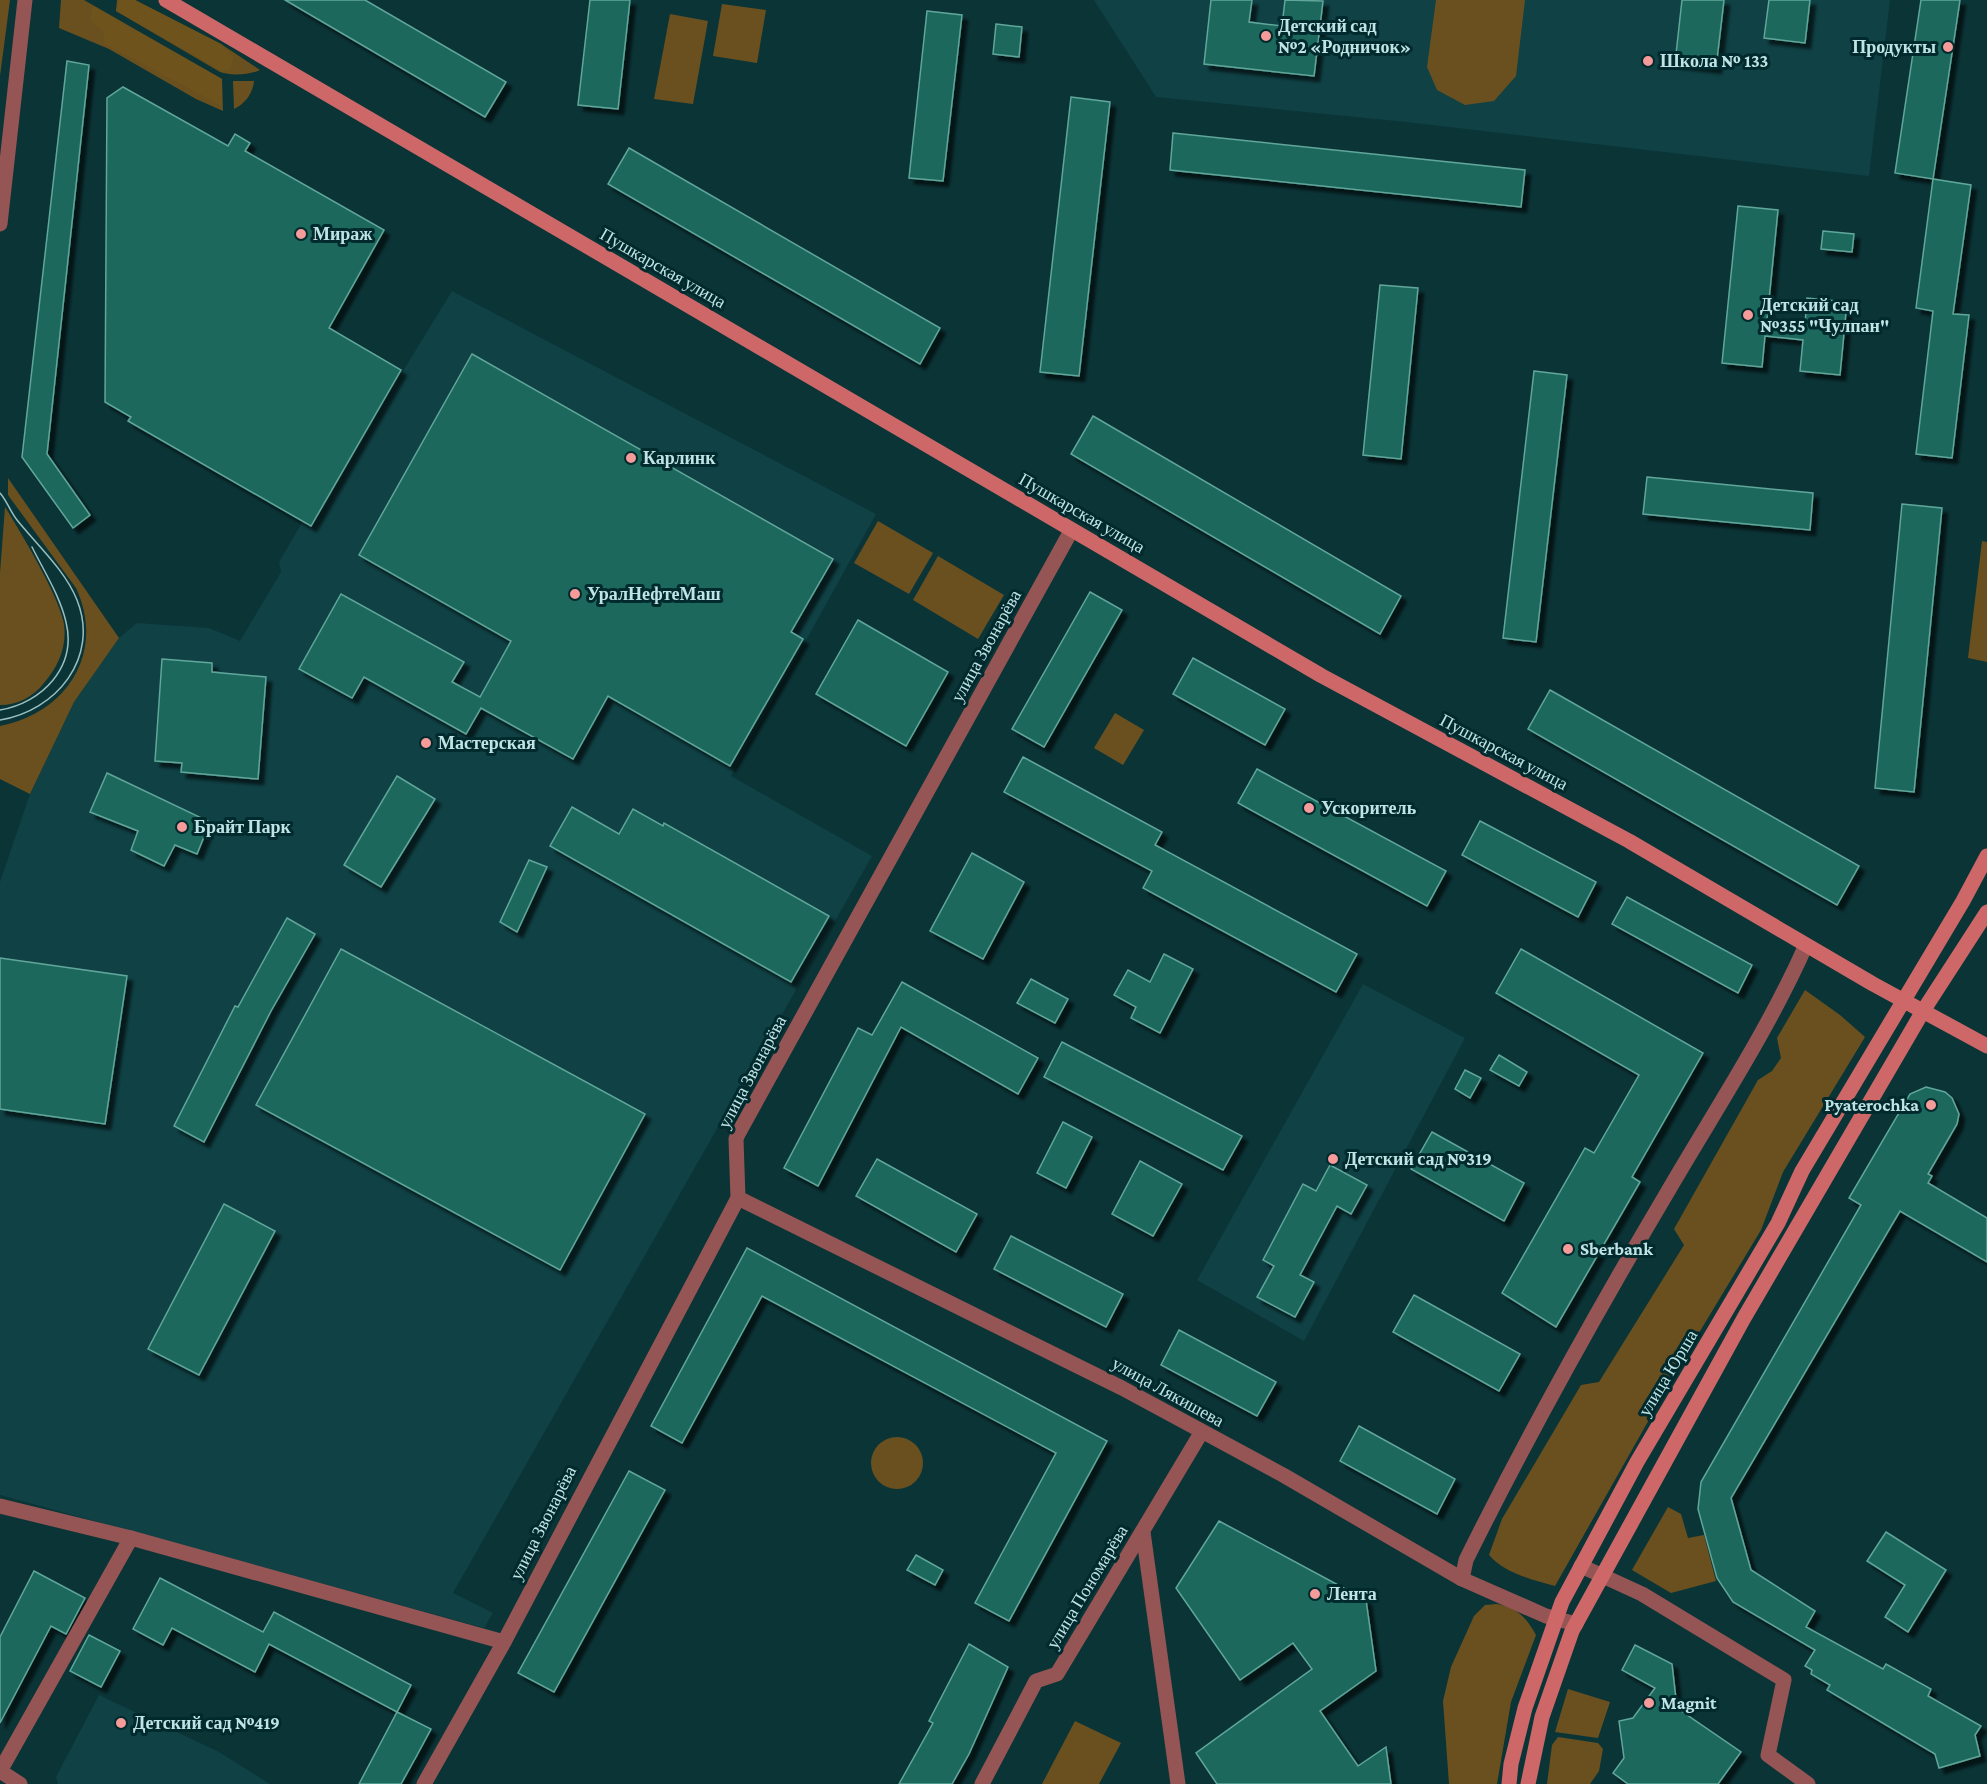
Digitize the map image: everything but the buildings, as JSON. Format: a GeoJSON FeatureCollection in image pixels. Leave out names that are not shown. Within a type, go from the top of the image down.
{"type":"FeatureCollection","features":[{"type":"Feature","properties":{"kind":"main road","name":"Пушкарская улица"},"geometry":{"type":"LineString","coordinates":[[166,0],[1352,694],[1629,841],[1806,945],[1987,1046]]}},
{"type":"Feature","properties":{"kind":"main road","name":"улица Юрша"},"geometry":{"type":"LineString","coordinates":[[1509,1784],[1511,1764],[1525,1708],[1557,1618],[1581,1566],[1637,1462],[1778,1223],[1802,1171],[1987,856]]}},
{"type":"Feature","properties":{"kind":"main road"},"geometry":{"type":"LineString","coordinates":[[1528,1784],[1542,1717],[1576,1624],[1605,1575],[1744,1318],[1923,1011],[1987,912]]}},
{"type":"Feature","properties":{"kind":"main road"},"geometry":{"type":"LineString","coordinates":[[1729,1309],[1744,1318]]}},
{"type":"Feature","properties":{"kind":"street"},"geometry":{"type":"LineString","coordinates":[[0,224],[25,0]]}},
{"type":"Feature","properties":{"kind":"street","name":"улица Звонарёва"},"geometry":{"type":"LineString","coordinates":[[424,1784],[504,1642],[738,1198],[736,1139],[738,1134],[1071,531]]}},
{"type":"Feature","properties":{"kind":"street"},"geometry":{"type":"LineString","coordinates":[[1462,1579],[1466,1560],[1572,1354],[1739,1069],[1793,974],[1806,945]]}},
{"type":"Feature","properties":{"kind":"street","name":"улица Лякишева"},"geometry":{"type":"LineString","coordinates":[[738,1198],[1112,1383],[1201,1433],[1283,1475],[1462,1579],[1576,1624]]}},
{"type":"Feature","properties":{"kind":"street","name":"улица Пономарёва"},"geometry":{"type":"LineString","coordinates":[[982,1784],[1036,1681],[1057,1674],[1201,1433]]}},
{"type":"Feature","properties":{"kind":"street"},"geometry":{"type":"LineString","coordinates":[[0,1506],[131,1538],[504,1642]]}},
{"type":"Feature","properties":{"kind":"street"},"geometry":{"type":"LineString","coordinates":[[1143,1532],[1178,1784]]}},
{"type":"Feature","properties":{"kind":"street"},"geometry":{"type":"LineString","coordinates":[[20,1784],[0,1771],[131,1538]]}},
{"type":"Feature","properties":{"kind":"street"},"geometry":{"type":"LineString","coordinates":[[1581,1566],[1605,1575],[1642,1594],[1784,1680],[1768,1755],[1808,1784]]}},
{"type":"Feature","properties":{"kind":"shaded area"},"geometry":{"type":"Polygon","coordinates":[[[0,0],[10,0],[0,76],[0,0]]]}},
{"type":"Feature","properties":{"kind":"shaded area"},"geometry":{"type":"Polygon","coordinates":[[[61,0],[84,0],[222,79],[223,111],[196,99],[109,49],[59,28],[61,0]]]}},
{"type":"Feature","properties":{"kind":"shaded area"},"geometry":{"type":"Polygon","coordinates":[[[117,0],[135,0],[221,44],[260,70],[240,74],[220,72],[116,11],[117,0]]]}},
{"type":"Feature","properties":{"kind":"shaded area"},"geometry":{"type":"Polygon","coordinates":[[[119,0],[135,0],[221,44],[233,57],[230,69],[223,72],[116,11],[119,0]]]}},
{"type":"Feature","properties":{"kind":"shaded area","name":"Школа № 133"},"geometry":{"type":"Polygon","coordinates":[[[1094,0],[1890,0],[1869,176],[1406,122],[1156,97],[1094,0]]]}},
{"type":"Feature","properties":{"kind":"shaded area"},"geometry":{"type":"Polygon","coordinates":[[[1436,0],[1525,0],[1516,76],[1494,101],[1465,105],[1437,90],[1427,67],[1436,0]]]}},
{"type":"Feature","properties":{"kind":"shaded area"},"geometry":{"type":"Polygon","coordinates":[[[722,4],[766,10],[757,63],[713,56],[722,4]]]}},
{"type":"Feature","properties":{"kind":"shaded area"},"geometry":{"type":"Polygon","coordinates":[[[93,6],[222,79],[222,106],[105,44],[103,32],[90,20],[93,6]]]}},
{"type":"Feature","properties":{"kind":"shaded area"},"geometry":{"type":"Polygon","coordinates":[[[670,14],[708,21],[693,104],[654,99],[670,14]]]}},
{"type":"Feature","properties":{"kind":"shaded area"},"geometry":{"type":"Polygon","coordinates":[[[233,81],[254,81],[248,98],[234,109],[233,81]]]}},
{"type":"Feature","properties":{"kind":"shaded area"},"geometry":{"type":"Polygon","coordinates":[[[452,291],[876,514],[731,776],[872,856],[453,1593],[493,1613],[484,1628],[0,1495],[0,882],[30,794],[74,702],[119,638],[137,623],[209,628],[240,641],[281,572],[279,562],[303,521],[311,526],[401,370],[403,371],[452,291]]]}},
{"type":"Feature","properties":{"kind":"shaded area"},"geometry":{"type":"Polygon","coordinates":[[[8,478],[119,638],[74,702],[30,794],[0,779],[0,726],[24,719],[44,708],[61,693],[74,676],[83,656],[86,635],[84,612],[76,588],[8,495],[8,478]]]}},
{"type":"Feature","properties":{"kind":"shaded area"},"geometry":{"type":"Polygon","coordinates":[[[5,507],[48,582],[61,612],[65,632],[58,663],[40,688],[19,702],[0,705],[0,573],[5,507]]]}},
{"type":"Feature","properties":{"kind":"shaded area"},"geometry":{"type":"Polygon","coordinates":[[[878,521],[933,553],[909,594],[854,563],[878,521]]]}},
{"type":"Feature","properties":{"kind":"shaded area"},"geometry":{"type":"Polygon","coordinates":[[[1982,541],[1987,542],[1987,662],[1968,658],[1982,541]]]}},
{"type":"Feature","properties":{"kind":"shaded area"},"geometry":{"type":"Polygon","coordinates":[[[938,556],[1004,595],[978,639],[913,600],[938,556]]]}},
{"type":"Feature","properties":{"kind":"shaded area"},"geometry":{"type":"Polygon","coordinates":[[[1115,713],[1144,730],[1123,765],[1094,748],[1115,713]]]}},
{"type":"Feature","properties":{"kind":"shaded area","name":"Детский сад №319"},"geometry":{"type":"Polygon","coordinates":[[[1363,984],[1465,1038],[1304,1341],[1197,1280],[1363,984]]]}},
{"type":"Feature","properties":{"kind":"shaded area"},"geometry":{"type":"Polygon","coordinates":[[[1805,990],[1840,1015],[1865,1037],[1783,1172],[1761,1230],[1685,1356],[1555,1586],[1503,1567],[1489,1555],[1502,1519],[1581,1385],[1599,1382],[1684,1245],[1674,1229],[1758,1080],[1772,1071],[1781,1058],[1777,1038],[1805,990]]]}},
{"type":"Feature","properties":{"kind":"shaded area"},"geometry":{"type":"Polygon","coordinates":[[[892,1437],[902,1437],[916,1444],[923,1463],[916,1482],[902,1489],[892,1489],[882,1485],[875,1478],[871,1468],[871,1458],[875,1448],[882,1441],[892,1437]]]}},
{"type":"Feature","properties":{"kind":"shaded area"},"geometry":{"type":"Polygon","coordinates":[[[1668,1507],[1681,1514],[1688,1538],[1704,1535],[1716,1581],[1671,1593],[1632,1570],[1668,1507]]]}},
{"type":"Feature","properties":{"kind":"shaded area"},"geometry":{"type":"Polygon","coordinates":[[[1497,1604],[1520,1614],[1536,1635],[1511,1702],[1497,1784],[1449,1784],[1443,1701],[1451,1667],[1474,1616],[1485,1605],[1497,1604]]]}},
{"type":"Feature","properties":{"kind":"shaded area"},"geometry":{"type":"Polygon","coordinates":[[[1568,1689],[1610,1702],[1598,1738],[1555,1732],[1568,1689]]]}},
{"type":"Feature","properties":{"kind":"shaded area","name":"Детский сад №419"},"geometry":{"type":"Polygon","coordinates":[[[99,1695],[219,1752],[270,1784],[58,1784],[56,1777],[99,1695]]]}},
{"type":"Feature","properties":{"kind":"shaded area"},"geometry":{"type":"Polygon","coordinates":[[[1075,1721],[1121,1743],[1099,1784],[1042,1784],[1075,1721]]]}},
{"type":"Feature","properties":{"kind":"shaded area"},"geometry":{"type":"Polygon","coordinates":[[[1558,1737],[1598,1743],[1603,1749],[1599,1771],[1590,1784],[1547,1784],[1552,1745],[1558,1737]]]}},
{"type":"Feature","properties":{"kind":"tram line"},"geometry":{"type":"LineString","coordinates":[[0,493],[17,520],[65,578],[77,600],[83,621],[83,642],[78,661],[68,678],[39,706],[20,715],[0,720]]}},
{"type":"Feature","properties":{"kind":"tram line"},"geometry":{"type":"LineString","coordinates":[[0,710],[30,700],[42,691],[61,668],[66,654],[68,638],[63,612],[56,593],[32,547]]}},
{"type":"Feature","properties":{"kind":"place","name":"Детский сад №2 «Родничок»"},"geometry":{"type":"Point","coordinates":[1266,36]}},
{"type":"Feature","properties":{"kind":"place","name":"Продукты"},"geometry":{"type":"Point","coordinates":[1948,47]}},
{"type":"Feature","properties":{"kind":"place","name":"Школа № 133"},"geometry":{"type":"Point","coordinates":[1648,61]}},
{"type":"Feature","properties":{"kind":"place","name":"Мираж"},"geometry":{"type":"Point","coordinates":[301,234]}},
{"type":"Feature","properties":{"kind":"place","name":"Детский сад №355 \"Чулпан\""},"geometry":{"type":"Point","coordinates":[1748,315]}},
{"type":"Feature","properties":{"kind":"place","name":"Карлинк"},"geometry":{"type":"Point","coordinates":[631,458]}},
{"type":"Feature","properties":{"kind":"place","name":"УралНефтеМаш"},"geometry":{"type":"Point","coordinates":[575,594]}},
{"type":"Feature","properties":{"kind":"place","name":"Мастерская"},"geometry":{"type":"Point","coordinates":[426,743]}},
{"type":"Feature","properties":{"kind":"place","name":"Ускоритель"},"geometry":{"type":"Point","coordinates":[1309,808]}},
{"type":"Feature","properties":{"kind":"place","name":"Брайт Парк"},"geometry":{"type":"Point","coordinates":[182,827]}},
{"type":"Feature","properties":{"kind":"place","name":"Pyaterochka"},"geometry":{"type":"Point","coordinates":[1931,1105]}},
{"type":"Feature","properties":{"kind":"place","name":"Детский сад №319"},"geometry":{"type":"Point","coordinates":[1333,1159]}},
{"type":"Feature","properties":{"kind":"place","name":"Sberbank"},"geometry":{"type":"Point","coordinates":[1568,1249]}},
{"type":"Feature","properties":{"kind":"place","name":"Лента"},"geometry":{"type":"Point","coordinates":[1315,1594]}},
{"type":"Feature","properties":{"kind":"place","name":"Magnit"},"geometry":{"type":"Point","coordinates":[1649,1703]}},
{"type":"Feature","properties":{"kind":"place","name":"Детский сад №419"},"geometry":{"type":"Point","coordinates":[121,1723]}}]}
